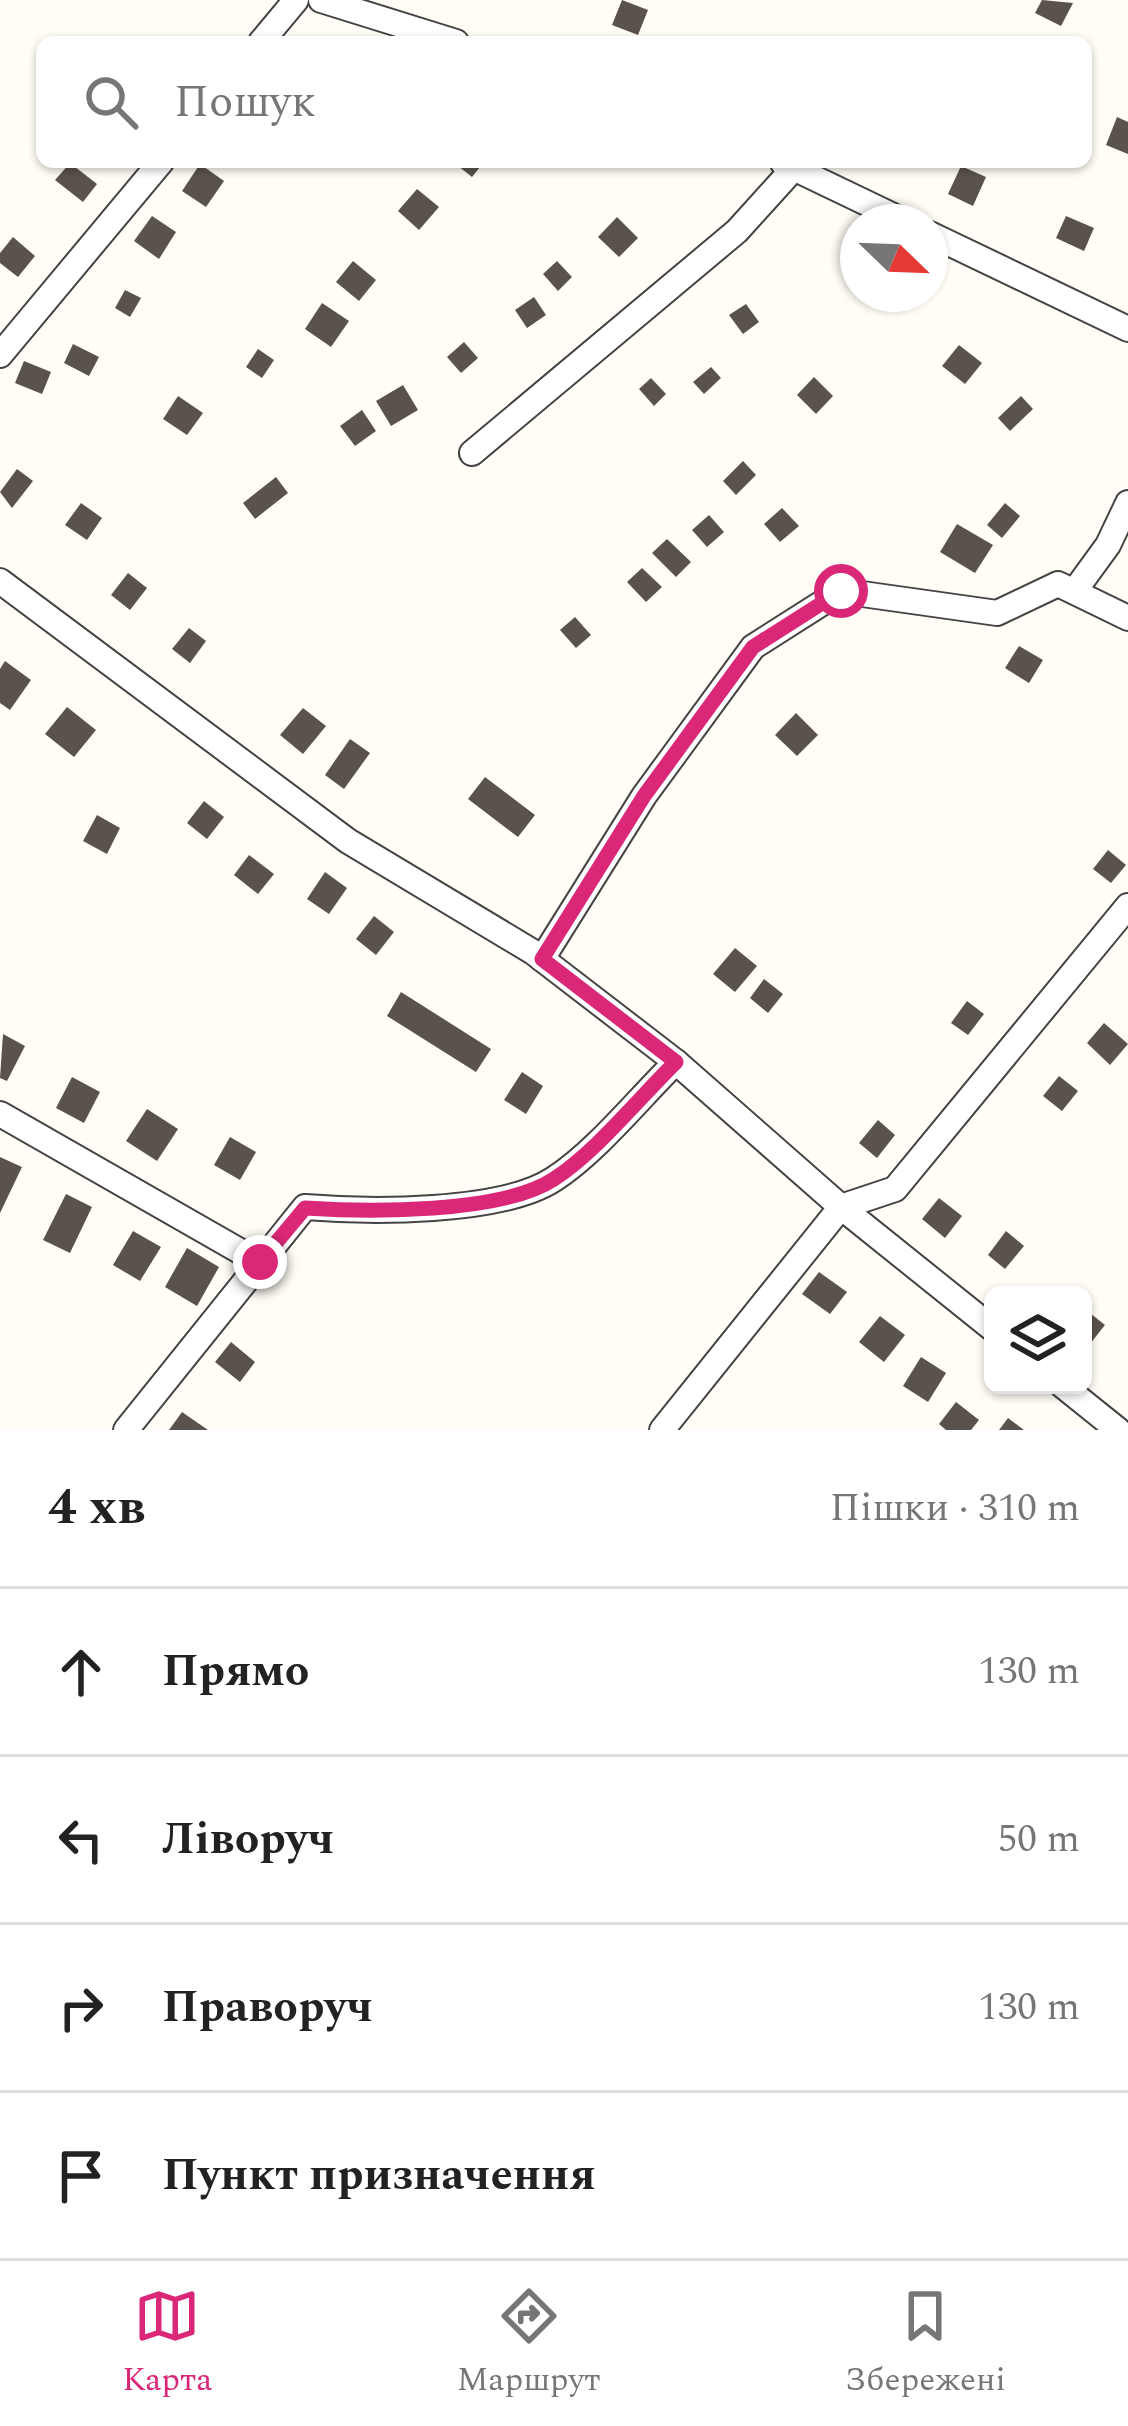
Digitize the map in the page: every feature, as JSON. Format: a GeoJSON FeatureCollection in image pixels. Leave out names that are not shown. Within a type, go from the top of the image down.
{"type":"FeatureCollection","features":[{"type":"Feature","properties":{"kind":"street"},"geometry":{"type":"LineString","coordinates":[[266,36],[296,0]]}},
{"type":"Feature","properties":{"kind":"street"},"geometry":{"type":"LineString","coordinates":[[321,0],[437,36]]}},
{"type":"Feature","properties":{"kind":"street"},"geometry":{"type":"LineString","coordinates":[[0,355],[156,168]]}},
{"type":"Feature","properties":{"kind":"street"},"geometry":{"type":"LineString","coordinates":[[472,453],[737,231],[786,168]]}},
{"type":"Feature","properties":{"kind":"street"},"geometry":{"type":"LineString","coordinates":[[794,168],[869,204]]}},
{"type":"Feature","properties":{"kind":"street"},"geometry":{"type":"LineString","coordinates":[[948,243],[1128,329]]}},
{"type":"Feature","properties":{"kind":"street"},"geometry":{"type":"LineString","coordinates":[[1076,590],[1108,545],[1128,503]]}},
{"type":"Feature","properties":{"kind":"street"},"geometry":{"type":"LineString","coordinates":[[0,581],[348,841],[542,959],[676,1062],[841,1207],[984,1322]]}},
{"type":"Feature","properties":{"kind":"street"},"geometry":{"type":"LineString","coordinates":[[542,959],[644,796],[753,647],[841,591],[998,613],[1058,584],[1128,617]]}},
{"type":"Feature","properties":{"kind":"street"},"geometry":{"type":"LineString","coordinates":[[662,1430],[841,1207],[895,1189],[1128,906]]}},
{"type":"Feature","properties":{"kind":"street"},"geometry":{"type":"LineString","coordinates":[[125,1430],[305,1208],[348,1210],[495,1200],[553,1180],[676,1062]]}},
{"type":"Feature","properties":{"kind":"street"},"geometry":{"type":"LineString","coordinates":[[0,1114],[260,1262]]}},
{"type":"Feature","properties":{"kind":"street"},"geometry":{"type":"LineString","coordinates":[[1073,1394],[1118,1430]]}},
{"type":"Feature","properties":{"kind":"building"},"geometry":{"type":"Polygon","coordinates":[[[622,0],[648,10],[638,35],[612,25],[622,0]]]}},
{"type":"Feature","properties":{"kind":"building"},"geometry":{"type":"Polygon","coordinates":[[[1042,0],[1073,3],[1061,26],[1035,13],[1042,0]]]}},
{"type":"Feature","properties":{"kind":"building"},"geometry":{"type":"Polygon","coordinates":[[[1117,117],[1128,122],[1128,154],[1106,145],[1117,117]]]}},
{"type":"Feature","properties":{"kind":"building"},"geometry":{"type":"Polygon","coordinates":[[[66,168],[76,168],[97,184],[83,202],[55,180],[66,168]]]}},
{"type":"Feature","properties":{"kind":"building"},"geometry":{"type":"Polygon","coordinates":[[[197,168],[206,168],[224,181],[206,207],[182,191],[197,168]]]}},
{"type":"Feature","properties":{"kind":"building"},"geometry":{"type":"Polygon","coordinates":[[[960,168],[986,177],[973,206],[948,194],[960,168]]]}},
{"type":"Feature","properties":{"kind":"building"},"geometry":{"type":"Polygon","coordinates":[[[417,189],[439,207],[419,230],[398,211],[417,189]]]}},
{"type":"Feature","properties":{"kind":"building"},"geometry":{"type":"Polygon","coordinates":[[[152,216],[176,232],[159,259],[134,241],[152,216]]]}},
{"type":"Feature","properties":{"kind":"building"},"geometry":{"type":"Polygon","coordinates":[[[1066,216],[1094,228],[1084,251],[1056,238],[1066,216]]]}},
{"type":"Feature","properties":{"kind":"building"},"geometry":{"type":"Polygon","coordinates":[[[617,217],[638,238],[619,257],[598,237],[617,217]]]}},
{"type":"Feature","properties":{"kind":"building"},"geometry":{"type":"Polygon","coordinates":[[[13,237],[35,256],[18,277],[0,263],[0,253],[13,237]]]}},
{"type":"Feature","properties":{"kind":"building"},"geometry":{"type":"Polygon","coordinates":[[[353,261],[376,280],[359,301],[336,282],[353,261]]]}},
{"type":"Feature","properties":{"kind":"building"},"geometry":{"type":"Polygon","coordinates":[[[557,261],[572,277],[558,291],[543,274],[557,261]]]}},
{"type":"Feature","properties":{"kind":"building"},"geometry":{"type":"Polygon","coordinates":[[[125,290],[141,298],[130,317],[115,308],[125,290]]]}},
{"type":"Feature","properties":{"kind":"building"},"geometry":{"type":"Polygon","coordinates":[[[534,297],[546,315],[527,328],[515,310],[534,297]]]}},
{"type":"Feature","properties":{"kind":"building"},"geometry":{"type":"Polygon","coordinates":[[[322,303],[349,321],[331,347],[305,329],[322,303]]]}},
{"type":"Feature","properties":{"kind":"building"},"geometry":{"type":"Polygon","coordinates":[[[746,304],[759,322],[743,334],[729,315],[746,304]]]}},
{"type":"Feature","properties":{"kind":"building"},"geometry":{"type":"Polygon","coordinates":[[[464,342],[478,358],[461,373],[447,357],[464,342]]]}},
{"type":"Feature","properties":{"kind":"building"},"geometry":{"type":"Polygon","coordinates":[[[73,344],[99,357],[89,376],[64,363],[73,344]]]}},
{"type":"Feature","properties":{"kind":"building"},"geometry":{"type":"Polygon","coordinates":[[[959,345],[982,363],[965,384],[942,366],[959,345]]]}},
{"type":"Feature","properties":{"kind":"building"},"geometry":{"type":"Polygon","coordinates":[[[258,349],[274,360],[262,378],[246,367],[258,349]]]}},
{"type":"Feature","properties":{"kind":"building"},"geometry":{"type":"Polygon","coordinates":[[[24,361],[51,372],[42,394],[15,383],[24,361]]]}},
{"type":"Feature","properties":{"kind":"building"},"geometry":{"type":"Polygon","coordinates":[[[711,367],[721,378],[704,394],[693,382],[711,367]]]}},
{"type":"Feature","properties":{"kind":"building"},"geometry":{"type":"Polygon","coordinates":[[[814,377],[833,396],[816,414],[797,395],[814,377]]]}},
{"type":"Feature","properties":{"kind":"building"},"geometry":{"type":"Polygon","coordinates":[[[651,378],[666,394],[654,406],[639,389],[651,378]]]}},
{"type":"Feature","properties":{"kind":"building"},"geometry":{"type":"Polygon","coordinates":[[[403,385],[418,410],[391,426],[376,401],[403,385]]]}},
{"type":"Feature","properties":{"kind":"building"},"geometry":{"type":"Polygon","coordinates":[[[178,396],[203,413],[187,435],[163,419],[178,396]]]}},
{"type":"Feature","properties":{"kind":"building"},"geometry":{"type":"Polygon","coordinates":[[[1021,396],[1033,409],[1010,431],[998,418],[1021,396]]]}},
{"type":"Feature","properties":{"kind":"building"},"geometry":{"type":"Polygon","coordinates":[[[362,410],[376,431],[355,446],[340,426],[362,410]]]}},
{"type":"Feature","properties":{"kind":"building"},"geometry":{"type":"Polygon","coordinates":[[[743,461],[756,475],[736,495],[723,481],[743,461]]]}},
{"type":"Feature","properties":{"kind":"building"},"geometry":{"type":"Polygon","coordinates":[[[17,469],[33,481],[12,508],[0,492],[17,469]]]}},
{"type":"Feature","properties":{"kind":"building"},"geometry":{"type":"Polygon","coordinates":[[[276,477],[288,493],[255,519],[243,503],[276,477]]]}},
{"type":"Feature","properties":{"kind":"building"},"geometry":{"type":"Polygon","coordinates":[[[81,503],[102,518],[87,540],[65,525],[81,503]]]}},
{"type":"Feature","properties":{"kind":"building"},"geometry":{"type":"Polygon","coordinates":[[[1005,503],[1020,516],[1002,538],[987,525],[1005,503]]]}},
{"type":"Feature","properties":{"kind":"building"},"geometry":{"type":"Polygon","coordinates":[[[782,508],[799,526],[780,542],[764,524],[782,508]]]}},
{"type":"Feature","properties":{"kind":"building"},"geometry":{"type":"Polygon","coordinates":[[[709,515],[724,532],[707,547],[692,530],[709,515]]]}},
{"type":"Feature","properties":{"kind":"building"},"geometry":{"type":"Polygon","coordinates":[[[957,524],[993,545],[975,573],[940,552],[957,524]]]}},
{"type":"Feature","properties":{"kind":"building"},"geometry":{"type":"Polygon","coordinates":[[[667,539],[691,562],[676,577],[652,553],[667,539]]]}},
{"type":"Feature","properties":{"kind":"building"},"geometry":{"type":"Polygon","coordinates":[[[642,568],[662,587],[646,602],[627,582],[642,568]]]}},
{"type":"Feature","properties":{"kind":"building"},"geometry":{"type":"Polygon","coordinates":[[[128,573],[147,588],[130,610],[111,595],[128,573]]]}},
{"type":"Feature","properties":{"kind":"building"},"geometry":{"type":"Polygon","coordinates":[[[575,617],[591,635],[576,648],[560,630],[575,617]]]}},
{"type":"Feature","properties":{"kind":"building"},"geometry":{"type":"Polygon","coordinates":[[[189,628],[206,641],[190,663],[172,649],[189,628]]]}},
{"type":"Feature","properties":{"kind":"building"},"geometry":{"type":"Polygon","coordinates":[[[1019,646],[1043,660],[1029,683],[1005,668],[1019,646]]]}},
{"type":"Feature","properties":{"kind":"building"},"geometry":{"type":"Polygon","coordinates":[[[5,661],[31,680],[10,710],[0,703],[0,669],[5,661]]]}},
{"type":"Feature","properties":{"kind":"building"},"geometry":{"type":"Polygon","coordinates":[[[67,707],[96,730],[74,757],[45,734],[67,707]]]}},
{"type":"Feature","properties":{"kind":"building"},"geometry":{"type":"Polygon","coordinates":[[[303,708],[326,726],[303,754],[280,735],[303,708]]]}},
{"type":"Feature","properties":{"kind":"building"},"geometry":{"type":"Polygon","coordinates":[[[796,713],[818,735],[797,756],[775,735],[796,713]]]}},
{"type":"Feature","properties":{"kind":"building"},"geometry":{"type":"Polygon","coordinates":[[[350,739],[370,753],[344,789],[325,775],[350,739]]]}},
{"type":"Feature","properties":{"kind":"building"},"geometry":{"type":"Polygon","coordinates":[[[485,777],[535,815],[518,837],[468,799],[485,777]]]}},
{"type":"Feature","properties":{"kind":"building"},"geometry":{"type":"Polygon","coordinates":[[[204,801],[224,817],[207,839],[187,823],[204,801]]]}},
{"type":"Feature","properties":{"kind":"building"},"geometry":{"type":"Polygon","coordinates":[[[97,815],[120,828],[107,854],[83,841],[97,815]]]}},
{"type":"Feature","properties":{"kind":"building"},"geometry":{"type":"Polygon","coordinates":[[[1108,850],[1126,865],[1111,883],[1093,869],[1108,850]]]}},
{"type":"Feature","properties":{"kind":"building"},"geometry":{"type":"Polygon","coordinates":[[[249,855],[274,874],[258,894],[234,875],[249,855]]]}},
{"type":"Feature","properties":{"kind":"building"},"geometry":{"type":"Polygon","coordinates":[[[325,872],[347,888],[329,914],[307,899],[325,872]]]}},
{"type":"Feature","properties":{"kind":"building"},"geometry":{"type":"Polygon","coordinates":[[[374,916],[394,932],[376,955],[356,939],[374,916]]]}},
{"type":"Feature","properties":{"kind":"building"},"geometry":{"type":"Polygon","coordinates":[[[735,948],[757,966],[735,992],[713,974],[735,948]]]}},
{"type":"Feature","properties":{"kind":"building"},"geometry":{"type":"Polygon","coordinates":[[[764,979],[783,994],[768,1013],[750,998],[764,979]]]}},
{"type":"Feature","properties":{"kind":"building"},"geometry":{"type":"Polygon","coordinates":[[[401,992],[491,1049],[476,1072],[387,1016],[401,992]]]}},
{"type":"Feature","properties":{"kind":"building"},"geometry":{"type":"Polygon","coordinates":[[[967,1001],[984,1014],[968,1035],[951,1023],[967,1001]]]}},
{"type":"Feature","properties":{"kind":"building"},"geometry":{"type":"Polygon","coordinates":[[[1104,1023],[1128,1044],[1110,1065],[1087,1043],[1104,1023]]]}},
{"type":"Feature","properties":{"kind":"building"},"geometry":{"type":"Polygon","coordinates":[[[3,1034],[25,1046],[7,1081],[0,1078],[3,1034]]]}},
{"type":"Feature","properties":{"kind":"building"},"geometry":{"type":"Polygon","coordinates":[[[522,1072],[543,1086],[526,1114],[504,1100],[522,1072]]]}},
{"type":"Feature","properties":{"kind":"building"},"geometry":{"type":"Polygon","coordinates":[[[1059,1076],[1078,1091],[1062,1111],[1043,1096],[1059,1076]]]}},
{"type":"Feature","properties":{"kind":"building"},"geometry":{"type":"Polygon","coordinates":[[[72,1077],[100,1092],[84,1123],[56,1108],[72,1077]]]}},
{"type":"Feature","properties":{"kind":"building"},"geometry":{"type":"Polygon","coordinates":[[[147,1109],[178,1129],[157,1161],[126,1141],[147,1109]]]}},
{"type":"Feature","properties":{"kind":"building"},"geometry":{"type":"Polygon","coordinates":[[[878,1120],[895,1135],[877,1158],[859,1143],[878,1120]]]}},
{"type":"Feature","properties":{"kind":"building"},"geometry":{"type":"Polygon","coordinates":[[[230,1137],[256,1152],[240,1180],[214,1165],[230,1137]]]}},
{"type":"Feature","properties":{"kind":"building"},"geometry":{"type":"Polygon","coordinates":[[[0,1157],[22,1167],[0,1213],[0,1157]]]}},
{"type":"Feature","properties":{"kind":"building"},"geometry":{"type":"Polygon","coordinates":[[[66,1194],[92,1207],[70,1253],[43,1240],[66,1194]]]}},
{"type":"Feature","properties":{"kind":"building"},"geometry":{"type":"Polygon","coordinates":[[[939,1198],[962,1216],[945,1238],[922,1219],[939,1198]]]}},
{"type":"Feature","properties":{"kind":"building"},"geometry":{"type":"Polygon","coordinates":[[[133,1231],[161,1247],[140,1281],[113,1265],[133,1231]]]}},
{"type":"Feature","properties":{"kind":"building"},"geometry":{"type":"Polygon","coordinates":[[[1006,1231],[1024,1246],[1005,1269],[988,1255],[1006,1231]]]}},
{"type":"Feature","properties":{"kind":"building"},"geometry":{"type":"Polygon","coordinates":[[[187,1248],[219,1267],[197,1306],[165,1287],[187,1248]]]}},
{"type":"Feature","properties":{"kind":"building"},"geometry":{"type":"Polygon","coordinates":[[[819,1272],[847,1292],[830,1314],[802,1294],[819,1272]]]}},
{"type":"Feature","properties":{"kind":"building"},"geometry":{"type":"Polygon","coordinates":[[[1092,1315],[1105,1325],[1092,1341],[1092,1315]]]}},
{"type":"Feature","properties":{"kind":"building"},"geometry":{"type":"Polygon","coordinates":[[[880,1316],[905,1335],[884,1362],[859,1342],[880,1316]]]}},
{"type":"Feature","properties":{"kind":"building"},"geometry":{"type":"Polygon","coordinates":[[[231,1342],[255,1362],[240,1382],[215,1362],[231,1342]]]}},
{"type":"Feature","properties":{"kind":"building"},"geometry":{"type":"Polygon","coordinates":[[[921,1357],[946,1373],[928,1402],[903,1386],[921,1357]]]}},
{"type":"Feature","properties":{"kind":"building"},"geometry":{"type":"Polygon","coordinates":[[[956,1402],[979,1420],[971,1430],[946,1430],[939,1424],[956,1402]]]}},
{"type":"Feature","properties":{"kind":"building"},"geometry":{"type":"Polygon","coordinates":[[[182,1412],[208,1430],[169,1430],[182,1412]]]}},
{"type":"Feature","properties":{"kind":"building"},"geometry":{"type":"Polygon","coordinates":[[[1008,1418],[1024,1430],[999,1430],[1008,1418]]]}},
{"type":"Feature","properties":{"kind":"route"},"geometry":{"type":"LineString","coordinates":[[260,1262],[305,1208],[348,1210],[495,1200],[553,1180],[676,1062],[542,959],[644,796],[753,647],[841,591]]}}]}
